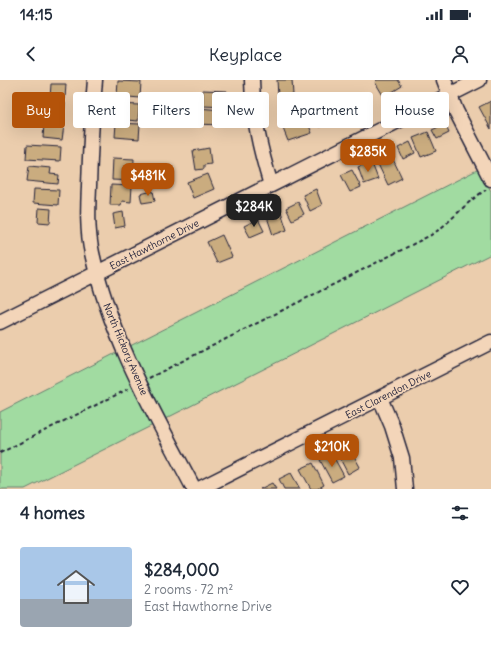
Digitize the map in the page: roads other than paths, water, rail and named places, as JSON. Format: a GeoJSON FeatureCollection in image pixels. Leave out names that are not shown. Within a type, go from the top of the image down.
{"type":"FeatureCollection","features":[{"type":"Feature","properties":{"kind":"street","name":"North Hickory Avenue"},"geometry":{"type":"LineString","coordinates":[[95,80],[90,146],[88,213],[91,252],[111,317],[139,383],[194,489]]}},
{"type":"Feature","properties":{"kind":"street"},"geometry":{"type":"LineString","coordinates":[[252,80],[252,104],[258,142],[271,185]]}},
{"type":"Feature","properties":{"kind":"street"},"geometry":{"type":"LineString","coordinates":[[444,80],[456,111],[490,184]]}},
{"type":"Feature","properties":{"kind":"street","name":"East Hawthorne Drive"},"geometry":{"type":"LineString","coordinates":[[0,322],[479,80]]}},
{"type":"Feature","properties":{"kind":"street","name":"East Clarendon Drive"},"geometry":{"type":"LineString","coordinates":[[199,489],[491,342]]}},
{"type":"Feature","properties":{"kind":"street"},"geometry":{"type":"LineString","coordinates":[[380,398],[392,426],[402,458],[405,489]]}}]}
